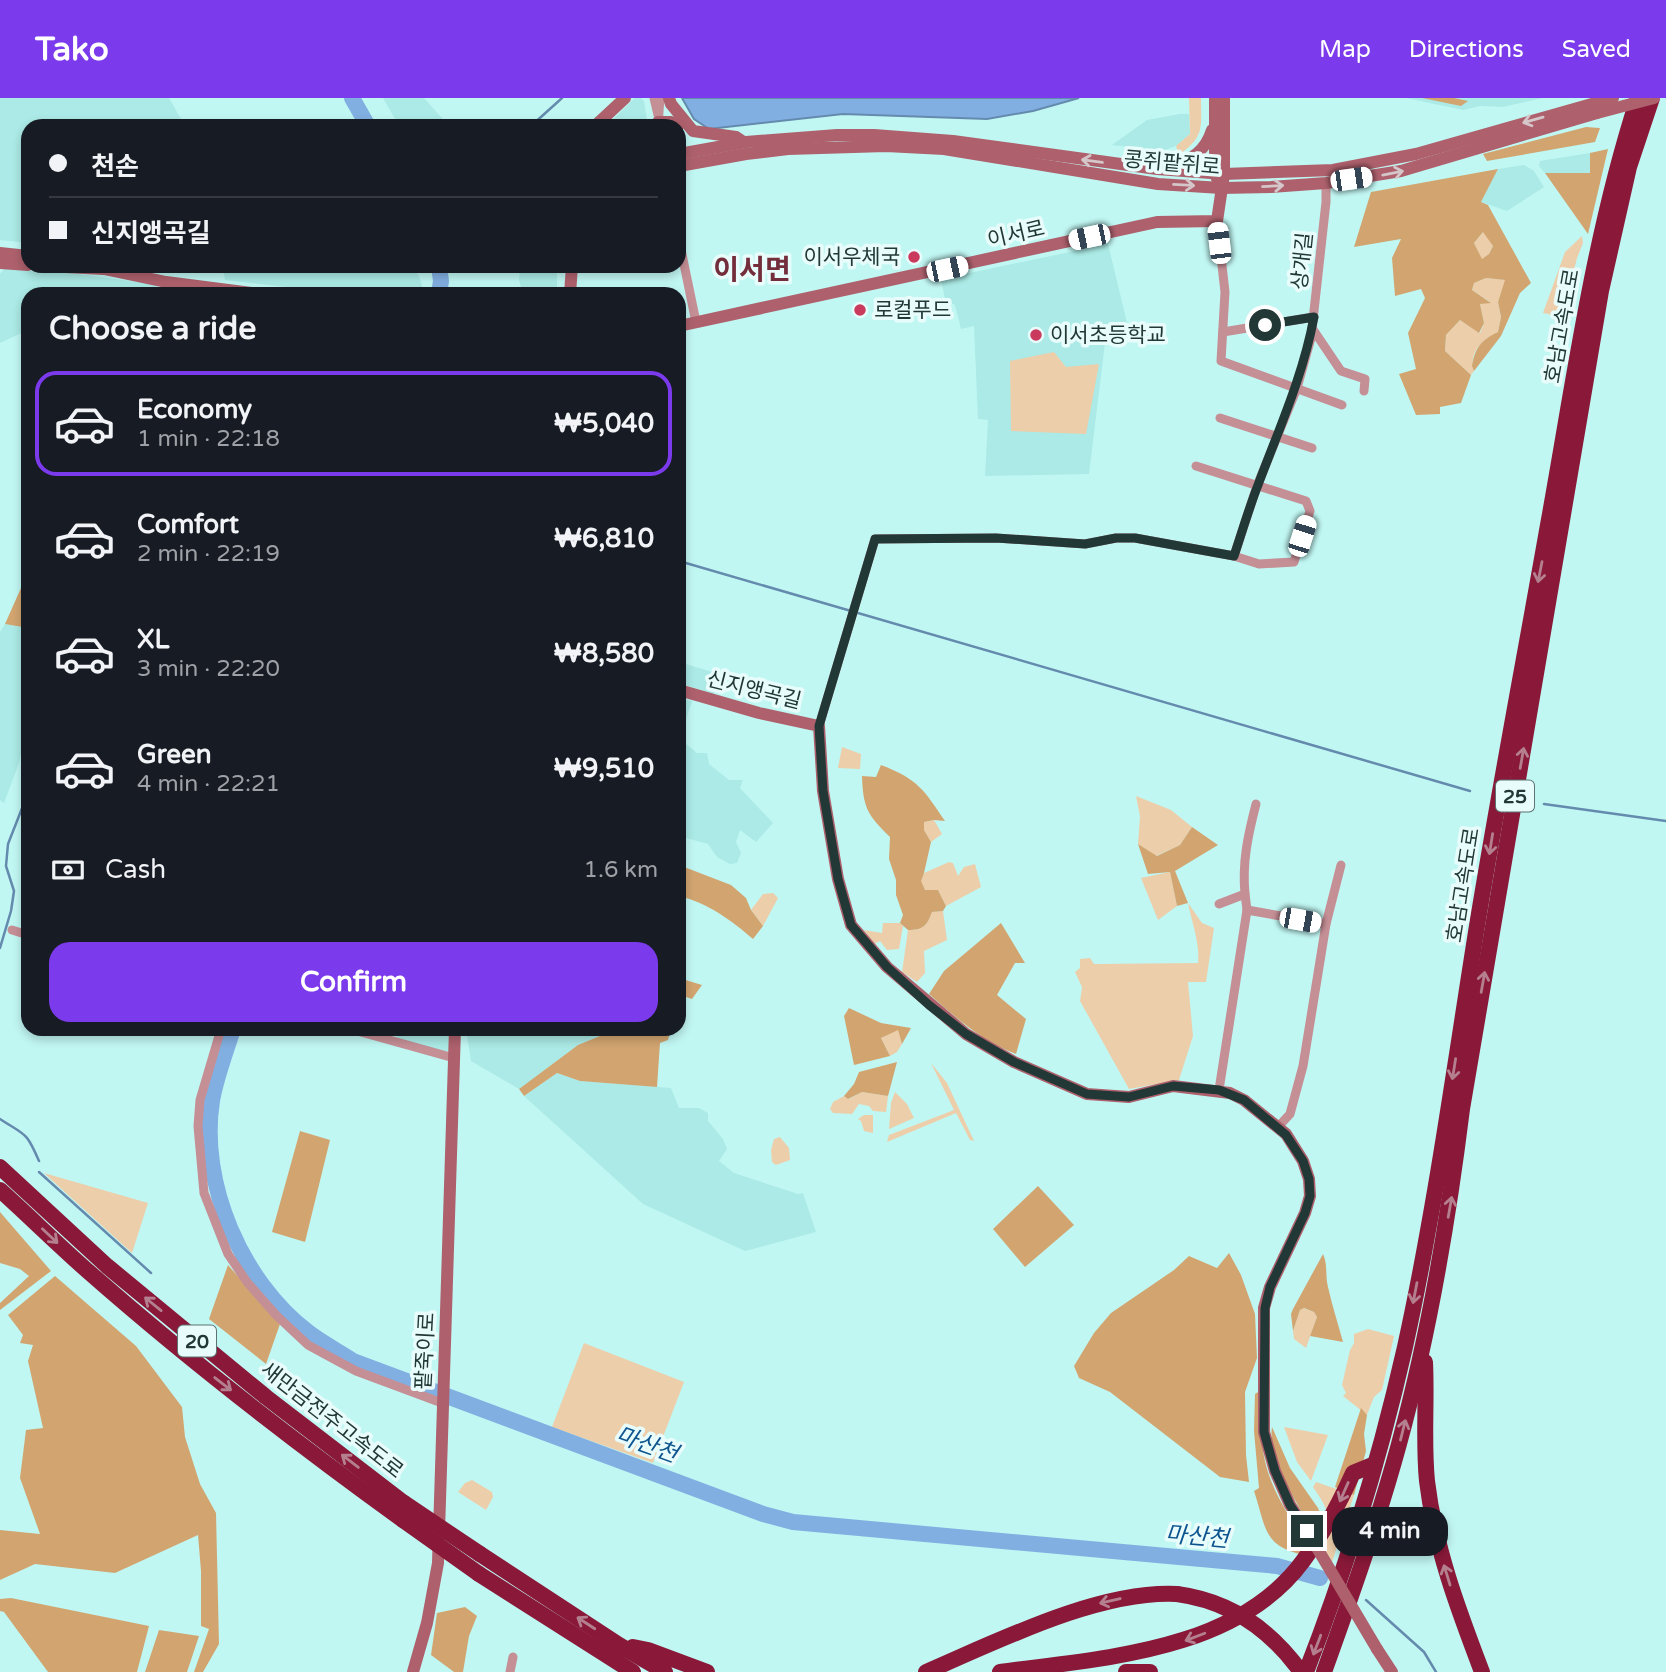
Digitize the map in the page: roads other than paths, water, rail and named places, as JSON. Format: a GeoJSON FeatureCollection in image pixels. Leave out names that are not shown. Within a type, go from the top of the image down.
{"type":"FeatureCollection","features":[{"type":"Feature","properties":{"kind":"highway","name":"호남고속도로"},"geometry":{"type":"LineString","coordinates":[[1304,1672],[1327,1618],[1367,1490],[1405,1345],[1440,1157],[1514,708],[1588,290],[1617,163],[1638,98]]}},
{"type":"Feature","properties":{"kind":"highway","name":"호남고속도로"},"geometry":{"type":"LineString","coordinates":[[1324,1672],[1384,1495],[1403,1430],[1423,1342],[1451,1203],[1470,1058],[1599,304],[1629,167],[1653,98]]}},
{"type":"Feature","properties":{"kind":"highway","name":"새만금전주고속도로"},"geometry":{"type":"LineString","coordinates":[[0,1167],[107,1266],[266,1397],[404,1503],[618,1645],[665,1672]]}},
{"type":"Feature","properties":{"kind":"highway","name":"새만금전주고속도로"},"geometry":{"type":"LineString","coordinates":[[0,1190],[89,1273],[206,1371],[306,1449],[479,1574],[633,1672]]}},
{"type":"Feature","properties":{"kind":"highway"},"geometry":{"type":"LineString","coordinates":[[1423,1342],[1427,1480],[1437,1541],[1458,1609],[1482,1672]]}},
{"type":"Feature","properties":{"kind":"highway"},"geometry":{"type":"LineString","coordinates":[[1000,1672],[1154,1649],[1188,1640],[1221,1626],[1275,1590],[1302,1563],[1315,1531],[1353,1473],[1375,1464]]}},
{"type":"Feature","properties":{"kind":"highway"},"geometry":{"type":"LineString","coordinates":[[926,1672],[1101,1603],[1148,1595],[1177,1594],[1209,1600],[1246,1617],[1276,1642],[1304,1672]]}},
{"type":"Feature","properties":{"kind":"highway"},"geometry":{"type":"LineString","coordinates":[[618,1645],[648,1650],[707,1672]]}},
{"type":"Feature","properties":{"kind":"highway"},"geometry":{"type":"LineString","coordinates":[[1126,1672],[1150,1672]]}},
{"type":"Feature","properties":{"kind":"street"},"geometry":{"type":"LineString","coordinates":[[603,119],[625,98]]}},
{"type":"Feature","properties":{"kind":"street"},"geometry":{"type":"LineString","coordinates":[[654,98],[658,119]]}},
{"type":"Feature","properties":{"kind":"street"},"geometry":{"type":"LineString","coordinates":[[658,119],[660,98]]}},
{"type":"Feature","properties":{"kind":"street"},"geometry":{"type":"LineString","coordinates":[[669,98],[683,119]]}},
{"type":"Feature","properties":{"kind":"street"},"geometry":{"type":"LineString","coordinates":[[1215,98],[1221,188],[1217,221],[1225,292],[1221,361],[1342,405]]}},
{"type":"Feature","properties":{"kind":"street"},"geometry":{"type":"LineString","coordinates":[[1220,174],[1225,149],[1224,98]]}},
{"type":"Feature","properties":{"kind":"street","name":"콩쥐팥쥐로"},"geometry":{"type":"LineString","coordinates":[[686,165],[788,149],[886,146],[944,149],[1158,184],[1221,188],[1326,183],[1409,169],[1598,108],[1613,98]]}},
{"type":"Feature","properties":{"kind":"street","name":"콩쥐팥쥐로"},"geometry":{"type":"LineString","coordinates":[[686,153],[746,142],[837,135],[953,141],[1157,169],[1220,174],[1333,170],[1416,154],[1598,108],[1653,98]]}},
{"type":"Feature","properties":{"kind":"street"},"geometry":{"type":"LineString","coordinates":[[686,122],[693,131]]}},
{"type":"Feature","properties":{"kind":"street"},"geometry":{"type":"LineString","coordinates":[[686,128],[736,137],[746,142]]}},
{"type":"Feature","properties":{"kind":"street"},"geometry":{"type":"LineString","coordinates":[[1157,169],[1189,160],[1204,149],[1210,130],[1216,130]]}},
{"type":"Feature","properties":{"kind":"street"},"geometry":{"type":"LineString","coordinates":[[1225,149],[1229,151],[1234,163],[1244,168],[1307,164],[1314,171]]}},
{"type":"Feature","properties":{"kind":"street","name":"상개길"},"geometry":{"type":"LineString","coordinates":[[1234,556],[1257,486],[1297,388],[1312,328],[1326,183]]}},
{"type":"Feature","properties":{"kind":"street","name":"이서로"},"geometry":{"type":"LineString","coordinates":[[686,324],[1157,222],[1217,221]]}},
{"type":"Feature","properties":{"kind":"street"},"geometry":{"type":"LineString","coordinates":[[0,253],[21,255]]}},
{"type":"Feature","properties":{"kind":"street"},"geometry":{"type":"LineString","coordinates":[[0,263],[21,264]]}},
{"type":"Feature","properties":{"kind":"street"},"geometry":{"type":"LineString","coordinates":[[120,273],[205,287]]}},
{"type":"Feature","properties":{"kind":"street"},"geometry":{"type":"LineString","coordinates":[[686,273],[696,322]]}},
{"type":"Feature","properties":{"kind":"street"},"geometry":{"type":"LineString","coordinates":[[1223,332],[1314,317]]}},
{"type":"Feature","properties":{"kind":"street"},"geometry":{"type":"LineString","coordinates":[[1312,328],[1341,371],[1365,379],[1364,391]]}},
{"type":"Feature","properties":{"kind":"street"},"geometry":{"type":"LineString","coordinates":[[1220,418],[1312,448]]}},
{"type":"Feature","properties":{"kind":"street"},"geometry":{"type":"LineString","coordinates":[[1196,466],[1306,501],[1310,511],[1294,562],[1259,564],[1234,556]]}},
{"type":"Feature","properties":{"kind":"street","name":"신지앵곡길"},"geometry":{"type":"LineString","coordinates":[[1234,556],[1135,538],[1116,538],[1085,544],[996,538],[875,539],[819,726],[823,791],[838,879],[851,925],[887,967],[966,1034],[1014,1062],[1087,1094],[1129,1097],[1173,1086],[1219,1090],[1244,1100],[1278,1127],[1303,1161],[1309,1179],[1310,1196],[1305,1213],[1270,1287],[1265,1308],[1264,1432],[1275,1471],[1290,1505],[1315,1531],[1377,1649],[1392,1672]]}},
{"type":"Feature","properties":{"kind":"street","name":"신지앵곡길"},"geometry":{"type":"LineString","coordinates":[[686,692],[759,713],[819,726]]}},
{"type":"Feature","properties":{"kind":"street"},"geometry":{"type":"LineString","coordinates":[[1219,1090],[1247,911],[1243,870],[1256,804]]}},
{"type":"Feature","properties":{"kind":"street"},"geometry":{"type":"LineString","coordinates":[[1278,1127],[1290,1114],[1304,1066],[1326,925],[1341,864]]}},
{"type":"Feature","properties":{"kind":"street"},"geometry":{"type":"LineString","coordinates":[[1219,904],[1245,894]]}},
{"type":"Feature","properties":{"kind":"street"},"geometry":{"type":"LineString","coordinates":[[1247,911],[1326,925]]}},
{"type":"Feature","properties":{"kind":"street"},"geometry":{"type":"LineString","coordinates":[[12,930],[21,933]]}},
{"type":"Feature","properties":{"kind":"street"},"geometry":{"type":"LineString","coordinates":[[219,1036],[200,1100],[198,1126],[204,1193],[228,1254],[247,1282],[276,1315],[308,1345],[356,1371],[442,1402]]}},
{"type":"Feature","properties":{"kind":"street"},"geometry":{"type":"LineString","coordinates":[[375,1036],[454,1058]]}},
{"type":"Feature","properties":{"kind":"street","name":"팥죽이로"},"geometry":{"type":"LineString","coordinates":[[413,1672],[427,1623],[438,1563],[455,1036]]}},
{"type":"Feature","properties":{"kind":"street"},"geometry":{"type":"LineString","coordinates":[[510,1672],[513,1657]]}},
{"type":"Feature","properties":{"kind":"waterway","name":"마산천"},"geometry":{"type":"LineString","coordinates":[[352,98],[364,119]]}},
{"type":"Feature","properties":{"kind":"waterway"},"geometry":{"type":"LineString","coordinates":[[539,119],[562,98]]}},
{"type":"Feature","properties":{"kind":"waterway","name":"마산천"},"geometry":{"type":"LineString","coordinates":[[440,273],[440,287]]}},
{"type":"Feature","properties":{"kind":"waterway"},"geometry":{"type":"LineString","coordinates":[[686,563],[1470,791]]}},
{"type":"Feature","properties":{"kind":"waterway"},"geometry":{"type":"LineString","coordinates":[[1544,804],[1666,821]]}},
{"type":"Feature","properties":{"kind":"waterway"},"geometry":{"type":"LineString","coordinates":[[0,948],[14,891],[6,866],[8,844],[21,811]]}},
{"type":"Feature","properties":{"kind":"waterway","name":"마산천"},"geometry":{"type":"LineString","coordinates":[[231,1036],[212,1101],[210,1132],[212,1165],[230,1228],[245,1259],[284,1311],[313,1336],[353,1361],[763,1514],[793,1522],[1277,1566],[1320,1578]]}},
{"type":"Feature","properties":{"kind":"waterway"},"geometry":{"type":"LineString","coordinates":[[0,1119],[24,1135],[39,1161]]}},
{"type":"Feature","properties":{"kind":"waterway"},"geometry":{"type":"LineString","coordinates":[[39,1172],[151,1273]]}},
{"type":"Feature","properties":{"kind":"waterway","name":"마산천"},"geometry":{"type":"LineString","coordinates":[[1366,1600],[1424,1652],[1436,1672]]}},
{"type":"Feature","properties":{"kind":"place","name":"이서우체국"},"geometry":{"type":"Point","coordinates":[914,257]}},
{"type":"Feature","properties":{"kind":"place","name":"로컬푸드"},"geometry":{"type":"Point","coordinates":[860,310]}},
{"type":"Feature","properties":{"kind":"place","name":"이서초등학교"},"geometry":{"type":"Point","coordinates":[1036,335]}},
{"type":"Feature","properties":{"kind":"district","name":"이서면"},"geometry":{"type":"Point","coordinates":[752,269]}}]}
